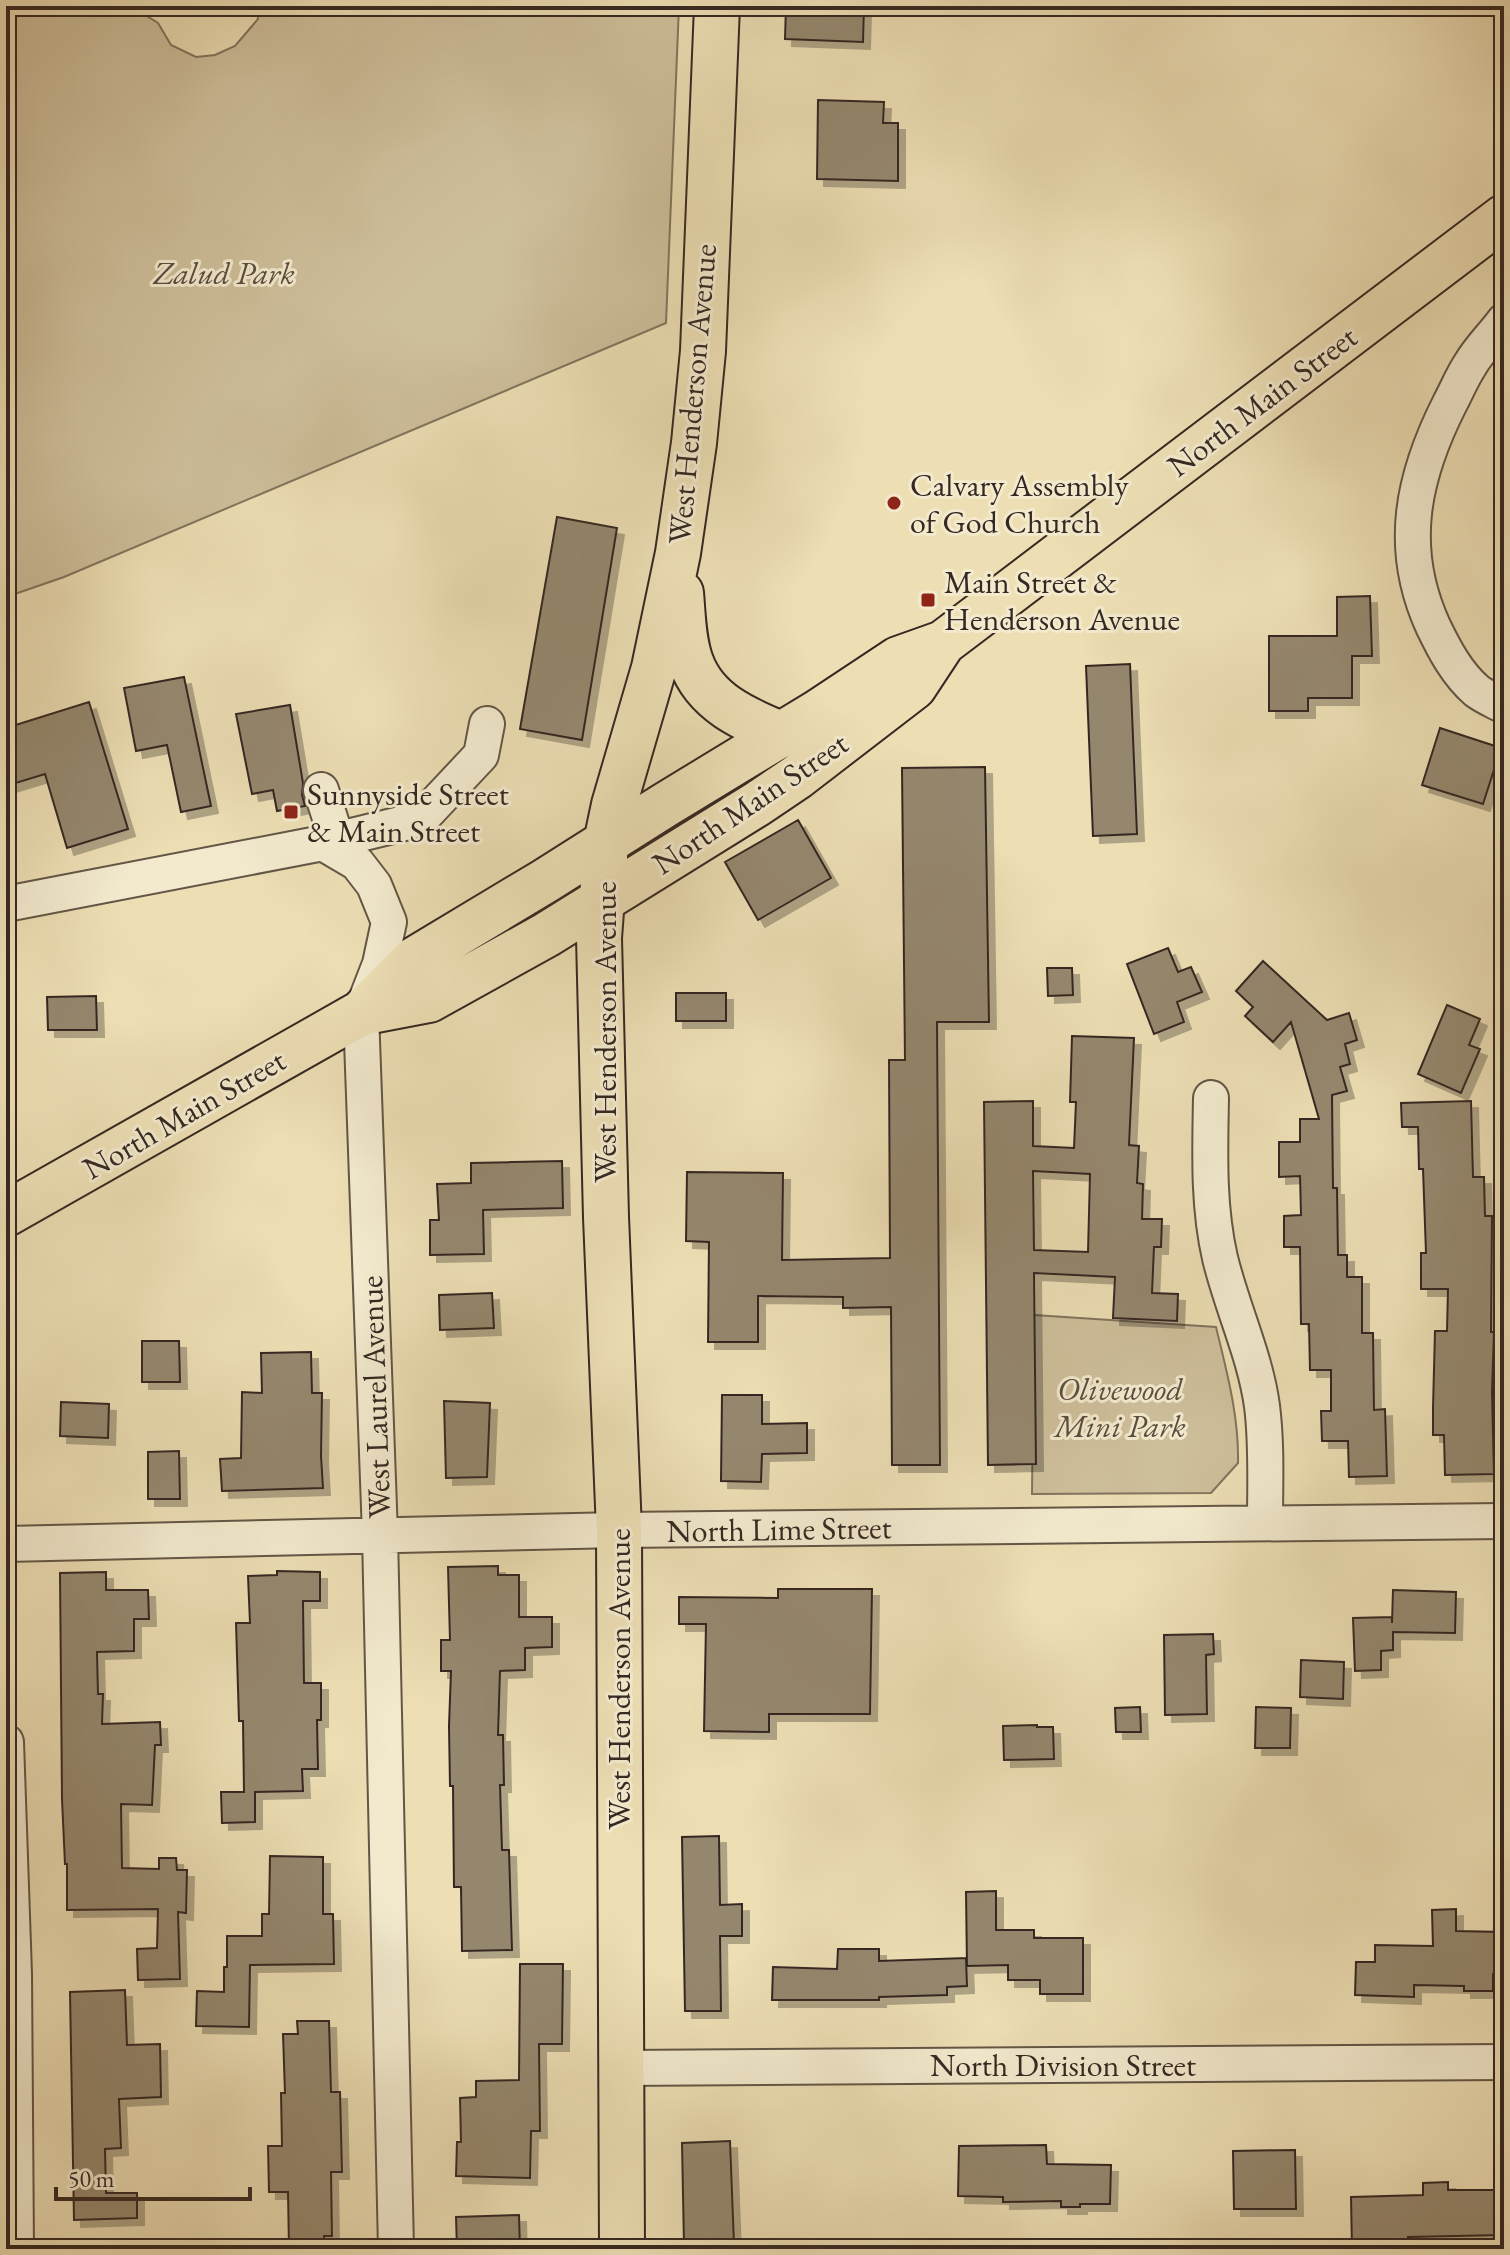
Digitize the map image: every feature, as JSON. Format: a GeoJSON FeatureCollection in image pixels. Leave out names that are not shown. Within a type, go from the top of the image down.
{"type":"FeatureCollection","features":[{"type":"Feature","properties":{"kind":"main road","name":"West Henderson Avenue"},"geometry":{"type":"LineString","coordinates":[[622,2249],[619,1530],[606,1217],[600,900],[614,805],[654,668],[678,553],[694,443],[703,351],[717,6]]}},
{"type":"Feature","properties":{"kind":"main road","name":"North Main Street"},"geometry":{"type":"LineString","coordinates":[[6,1214],[361,1013],[415,959],[818,712],[898,659],[943,643],[1504,217]]}},
{"type":"Feature","properties":{"kind":"main road"},"geometry":{"type":"LineString","coordinates":[[678,553],[691,662],[704,687],[723,705],[749,721],[781,734]]}},
{"type":"Feature","properties":{"kind":"main road","name":"North Main Street"},"geometry":{"type":"LineString","coordinates":[[361,1013],[429,1000],[546,935],[757,804],[851,737],[914,687],[943,643]]}},
{"type":"Feature","properties":{"kind":"street"},"geometry":{"type":"LineString","coordinates":[[1504,321],[1470,364],[1438,427],[1416,492],[1413,522],[1419,588],[1444,649],[1460,674],[1479,692],[1504,706]]}},
{"type":"Feature","properties":{"kind":"street"},"geometry":{"type":"LineString","coordinates":[[6,904],[330,841],[421,819],[481,755],[487,724]]}},
{"type":"Feature","properties":{"kind":"street"},"geometry":{"type":"LineString","coordinates":[[321,790],[330,841]]}},
{"type":"Feature","properties":{"kind":"street","name":"West Laurel Avenue"},"geometry":{"type":"LineString","coordinates":[[330,841],[357,863],[374,885],[389,922],[380,964],[361,1013],[380,1535],[396,2249]]}},
{"type":"Feature","properties":{"kind":"street"},"geometry":{"type":"LineString","coordinates":[[1211,1098],[1212,1208],[1220,1256],[1251,1354],[1262,1407],[1265,1523]]}},
{"type":"Feature","properties":{"kind":"street","name":"North Lime Street"},"geometry":{"type":"LineString","coordinates":[[6,1544],[619,1530],[1504,1521]]}},
{"type":"Feature","properties":{"kind":"street"},"geometry":{"type":"LineString","coordinates":[[6,1742],[14,1974],[16,2249]]}},
{"type":"Feature","properties":{"kind":"street","name":"North Division Street"},"geometry":{"type":"LineString","coordinates":[[622,2068],[1504,2062]]}},
{"type":"Feature","properties":{"kind":"green space","name":"Zalud Park"},"geometry":{"type":"Polygon","coordinates":[[[257,6],[679,6],[666,323],[64,577],[6,597],[6,9],[137,10],[158,23],[171,45],[196,57],[215,55],[235,46],[258,19],[257,6]]]}},
{"type":"Feature","properties":{"kind":"green space","name":"Olivewood Mini Park"},"geometry":{"type":"Polygon","coordinates":[[[1034,1315],[1216,1327],[1234,1411],[1238,1463],[1211,1493],[1032,1494],[1034,1315]]]}},
{"type":"Feature","properties":{"kind":"building"},"geometry":{"type":"Polygon","coordinates":[[[786,6],[864,6],[863,42],[785,39],[786,6]]]}},
{"type":"Feature","properties":{"kind":"building"},"geometry":{"type":"Polygon","coordinates":[[[818,100],[884,102],[883,123],[898,123],[898,181],[817,179],[818,100]]]}},
{"type":"Feature","properties":{"kind":"building"},"geometry":{"type":"Polygon","coordinates":[[[557,517],[617,528],[582,740],[520,729],[557,517]]]}},
{"type":"Feature","properties":{"kind":"building"},"geometry":{"type":"Polygon","coordinates":[[[1370,596],[1372,656],[1352,656],[1352,698],[1308,698],[1308,711],[1269,711],[1269,636],[1337,636],[1337,597],[1370,596]]]}},
{"type":"Feature","properties":{"kind":"building"},"geometry":{"type":"Polygon","coordinates":[[[1130,664],[1137,834],[1093,836],[1086,666],[1130,664]]]}},
{"type":"Feature","properties":{"kind":"building"},"geometry":{"type":"Polygon","coordinates":[[[184,677],[211,806],[181,812],[167,745],[136,751],[124,688],[184,677]]]}},
{"type":"Feature","properties":{"kind":"building"},"geometry":{"type":"Polygon","coordinates":[[[89,702],[128,829],[67,848],[45,774],[6,786],[6,728],[89,702]]]}},
{"type":"Feature","properties":{"kind":"building"},"geometry":{"type":"Polygon","coordinates":[[[290,705],[305,806],[277,811],[273,790],[252,794],[236,714],[290,705]]]}},
{"type":"Feature","properties":{"kind":"building"},"geometry":{"type":"Polygon","coordinates":[[[1440,728],[1501,748],[1483,804],[1422,785],[1440,728]]]}},
{"type":"Feature","properties":{"kind":"building"},"geometry":{"type":"Polygon","coordinates":[[[985,767],[989,1022],[937,1022],[940,1465],[892,1465],[891,1307],[843,1308],[843,1297],[758,1296],[758,1342],[708,1342],[709,1242],[686,1241],[687,1172],[783,1173],[782,1260],[890,1258],[889,1060],[905,1060],[902,768],[985,767]]]}},
{"type":"Feature","properties":{"kind":"building"},"geometry":{"type":"Polygon","coordinates":[[[798,820],[831,878],[758,920],[725,862],[798,820]]]}},
{"type":"Feature","properties":{"kind":"building"},"geometry":{"type":"Polygon","coordinates":[[[1168,948],[1178,972],[1191,967],[1202,992],[1177,1002],[1184,1022],[1154,1034],[1127,964],[1168,948]]]}},
{"type":"Feature","properties":{"kind":"building"},"geometry":{"type":"Polygon","coordinates":[[[1263,961],[1327,1020],[1349,1013],[1357,1040],[1345,1044],[1350,1064],[1340,1067],[1347,1091],[1332,1095],[1333,1188],[1337,1188],[1338,1255],[1347,1255],[1347,1277],[1362,1277],[1362,1333],[1373,1333],[1374,1410],[1385,1409],[1387,1476],[1349,1477],[1348,1441],[1322,1441],[1321,1411],[1331,1411],[1331,1370],[1310,1370],[1309,1324],[1301,1324],[1300,1247],[1284,1247],[1284,1216],[1301,1215],[1300,1176],[1279,1177],[1279,1142],[1300,1142],[1300,1119],[1319,1119],[1291,1022],[1273,1042],[1245,1016],[1253,1007],[1236,991],[1263,961]]]}},
{"type":"Feature","properties":{"kind":"building"},"geometry":{"type":"Polygon","coordinates":[[[1047,968],[1072,968],[1073,995],[1048,996],[1047,968]]]}},
{"type":"Feature","properties":{"kind":"building"},"geometry":{"type":"Polygon","coordinates":[[[676,993],[726,993],[726,1021],[676,1021],[676,993]]]}},
{"type":"Feature","properties":{"kind":"building"},"geometry":{"type":"Polygon","coordinates":[[[96,996],[97,1030],[48,1030],[47,997],[96,996]]]}},
{"type":"Feature","properties":{"kind":"building"},"geometry":{"type":"Polygon","coordinates":[[[1447,1005],[1480,1019],[1469,1045],[1480,1049],[1461,1093],[1418,1074],[1447,1005]]]}},
{"type":"Feature","properties":{"kind":"building"},"geometry":{"type":"Polygon","coordinates":[[[1072,1036],[1134,1038],[1129,1145],[1139,1146],[1137,1183],[1143,1184],[1142,1219],[1162,1219],[1161,1247],[1154,1247],[1152,1293],[1178,1294],[1177,1321],[1113,1318],[1115,1277],[1034,1273],[1036,1464],[988,1465],[984,1102],[1033,1101],[1033,1146],[1074,1148],[1076,1102],[1070,1102],[1072,1036]],[[1033,1171],[1034,1250],[1088,1252],[1090,1174],[1033,1171]]]}},
{"type":"Feature","properties":{"kind":"building"},"geometry":{"type":"Polygon","coordinates":[[[1471,1101],[1473,1177],[1484,1177],[1485,1216],[1492,1216],[1494,1474],[1445,1475],[1444,1435],[1433,1435],[1433,1408],[1435,1331],[1447,1331],[1448,1289],[1421,1289],[1421,1253],[1426,1253],[1423,1169],[1419,1169],[1418,1127],[1402,1127],[1401,1103],[1471,1101]]]}},
{"type":"Feature","properties":{"kind":"building"},"geometry":{"type":"Polygon","coordinates":[[[562,1161],[563,1208],[483,1210],[484,1254],[430,1255],[430,1220],[439,1220],[437,1184],[471,1183],[471,1163],[562,1161]]]}},
{"type":"Feature","properties":{"kind":"building"},"geometry":{"type":"Polygon","coordinates":[[[492,1293],[494,1328],[440,1330],[439,1295],[492,1293]]]}},
{"type":"Feature","properties":{"kind":"building"},"geometry":{"type":"Polygon","coordinates":[[[142,1341],[179,1341],[180,1382],[142,1382],[142,1341]]]}},
{"type":"Feature","properties":{"kind":"building"},"geometry":{"type":"Polygon","coordinates":[[[311,1352],[312,1393],[322,1393],[323,1488],[222,1491],[220,1459],[241,1458],[242,1392],[262,1393],[261,1353],[311,1352]]]}},
{"type":"Feature","properties":{"kind":"building"},"geometry":{"type":"Polygon","coordinates":[[[722,1395],[762,1395],[762,1424],[807,1423],[807,1453],[762,1454],[761,1482],[721,1481],[722,1395]]]}},
{"type":"Feature","properties":{"kind":"building"},"geometry":{"type":"Polygon","coordinates":[[[444,1401],[490,1403],[487,1477],[446,1478],[444,1401]]]}},
{"type":"Feature","properties":{"kind":"building"},"geometry":{"type":"Polygon","coordinates":[[[61,1402],[109,1404],[108,1438],[60,1436],[61,1402]]]}},
{"type":"Feature","properties":{"kind":"building"},"geometry":{"type":"Polygon","coordinates":[[[179,1451],[180,1499],[148,1499],[148,1452],[179,1451]]]}},
{"type":"Feature","properties":{"kind":"building"},"geometry":{"type":"Polygon","coordinates":[[[498,1566],[498,1575],[519,1575],[519,1617],[552,1617],[552,1647],[525,1648],[525,1670],[500,1671],[498,1735],[503,1735],[504,1785],[500,1785],[502,1850],[509,1850],[512,1950],[462,1951],[461,1887],[454,1887],[453,1786],[450,1786],[451,1671],[441,1671],[441,1640],[450,1640],[448,1567],[498,1566]]]}},
{"type":"Feature","properties":{"kind":"building"},"geometry":{"type":"Polygon","coordinates":[[[277,1571],[320,1572],[320,1601],[303,1601],[304,1683],[321,1683],[321,1720],[317,1720],[318,1769],[302,1769],[303,1791],[255,1792],[255,1822],[222,1823],[221,1792],[244,1792],[236,1623],[250,1623],[248,1576],[277,1575],[277,1571]]]}},
{"type":"Feature","properties":{"kind":"building"},"geometry":{"type":"Polygon","coordinates":[[[106,1572],[106,1590],[148,1590],[149,1619],[134,1619],[134,1651],[97,1652],[98,1694],[103,1694],[102,1724],[160,1722],[161,1745],[155,1745],[152,1805],[121,1804],[122,1868],[159,1869],[159,1858],[176,1858],[177,1870],[187,1870],[186,1913],[178,1912],[180,1979],[138,1980],[137,1949],[157,1948],[158,1909],[67,1910],[62,1799],[60,1573],[106,1572]]]}},
{"type":"Feature","properties":{"kind":"building"},"geometry":{"type":"Polygon","coordinates":[[[778,1589],[872,1589],[870,1714],[769,1714],[769,1732],[704,1731],[706,1624],[679,1624],[679,1597],[778,1598],[778,1589]]]}},
{"type":"Feature","properties":{"kind":"building"},"geometry":{"type":"Polygon","coordinates":[[[1393,1590],[1456,1592],[1455,1633],[1393,1632],[1393,1650],[1381,1651],[1381,1670],[1355,1671],[1353,1618],[1392,1617],[1392,1623],[1393,1590]]]}},
{"type":"Feature","properties":{"kind":"building"},"geometry":{"type":"Polygon","coordinates":[[[1213,1634],[1214,1654],[1206,1655],[1207,1714],[1165,1715],[1164,1635],[1213,1634]]]}},
{"type":"Feature","properties":{"kind":"building"},"geometry":{"type":"Polygon","coordinates":[[[1301,1660],[1344,1662],[1343,1699],[1300,1697],[1301,1660]]]}},
{"type":"Feature","properties":{"kind":"building"},"geometry":{"type":"Polygon","coordinates":[[[1140,1707],[1141,1732],[1116,1732],[1115,1708],[1140,1707]]]}},
{"type":"Feature","properties":{"kind":"building"},"geometry":{"type":"Polygon","coordinates":[[[1256,1707],[1291,1708],[1290,1748],[1255,1748],[1256,1707]]]}},
{"type":"Feature","properties":{"kind":"building"},"geometry":{"type":"Polygon","coordinates":[[[1003,1726],[1053,1727],[1054,1759],[1004,1760],[1003,1726]]]}},
{"type":"Feature","properties":{"kind":"building"},"geometry":{"type":"Polygon","coordinates":[[[719,1836],[720,1905],[742,1904],[742,1936],[720,1936],[721,2011],[685,2011],[682,1837],[719,1836]]]}},
{"type":"Feature","properties":{"kind":"building"},"geometry":{"type":"Polygon","coordinates":[[[270,1856],[323,1857],[323,1914],[333,1914],[334,1964],[250,1965],[249,2027],[196,2026],[197,1991],[224,1992],[227,1936],[262,1936],[262,1914],[269,1914],[270,1856]]]}},
{"type":"Feature","properties":{"kind":"building"},"geometry":{"type":"Polygon","coordinates":[[[996,1891],[996,1930],[1034,1930],[1034,1938],[1083,1938],[1083,1994],[1040,1994],[1040,1980],[1008,1980],[1008,1965],[967,1966],[966,1892],[996,1891]]]}},
{"type":"Feature","properties":{"kind":"building"},"geometry":{"type":"Polygon","coordinates":[[[1456,1909],[1456,1931],[1504,1932],[1504,1974],[1493,1974],[1493,1991],[1464,1991],[1464,1986],[1414,1985],[1414,1997],[1355,1995],[1356,1962],[1375,1962],[1375,1945],[1433,1946],[1432,1910],[1456,1909]]]}},
{"type":"Feature","properties":{"kind":"building"},"geometry":{"type":"Polygon","coordinates":[[[838,1949],[879,1949],[879,1961],[966,1958],[967,1986],[947,1987],[947,1995],[879,1997],[879,2000],[772,2000],[773,1967],[837,1969],[838,1949]]]}},
{"type":"Feature","properties":{"kind":"building"},"geometry":{"type":"Polygon","coordinates":[[[520,1964],[563,1964],[562,2044],[539,2044],[540,2131],[531,2131],[530,2178],[456,2176],[457,2142],[461,2142],[460,2098],[476,2097],[476,2081],[519,2080],[520,1964]]]}},
{"type":"Feature","properties":{"kind":"building"},"geometry":{"type":"Polygon","coordinates":[[[125,1990],[127,2045],[160,2044],[161,2097],[119,2099],[121,2148],[105,2149],[106,2193],[137,2193],[137,2218],[74,2220],[70,1992],[125,1990]]]}},
{"type":"Feature","properties":{"kind":"building"},"geometry":{"type":"Polygon","coordinates":[[[297,2021],[329,2021],[331,2092],[340,2092],[342,2172],[331,2172],[332,2236],[324,2236],[324,2249],[289,2249],[288,2192],[269,2192],[268,2146],[282,2146],[281,2093],[285,2093],[283,2034],[298,2034],[297,2021]]]}},
{"type":"Feature","properties":{"kind":"building"},"geometry":{"type":"Polygon","coordinates":[[[730,2141],[734,2244],[684,2245],[682,2143],[730,2141]]]}},
{"type":"Feature","properties":{"kind":"building"},"geometry":{"type":"Polygon","coordinates":[[[1046,2145],[1047,2164],[1111,2165],[1110,2204],[1061,2207],[1061,2201],[1003,2202],[1003,2197],[958,2196],[959,2146],[1046,2145]]]}},
{"type":"Feature","properties":{"kind":"building"},"geometry":{"type":"Polygon","coordinates":[[[1295,2150],[1296,2209],[1234,2209],[1233,2151],[1295,2150]]]}},
{"type":"Feature","properties":{"kind":"building"},"geometry":{"type":"Polygon","coordinates":[[[1448,2182],[1448,2190],[1504,2190],[1504,2235],[1408,2237],[1408,2249],[1352,2249],[1351,2197],[1423,2195],[1423,2183],[1448,2182]]]}},
{"type":"Feature","properties":{"kind":"building"},"geometry":{"type":"Polygon","coordinates":[[[519,2215],[520,2249],[457,2249],[456,2217],[519,2215]]]}},
{"type":"Feature","properties":{"kind":"place","name":"Calvary Assembly of God Church"},"geometry":{"type":"Point","coordinates":[894,503]}},
{"type":"Feature","properties":{"kind":"place","name":"Main Street & Henderson Avenue"},"geometry":{"type":"Point","coordinates":[928,600]}},
{"type":"Feature","properties":{"kind":"place","name":"Sunnyside Street & Main Street"},"geometry":{"type":"Point","coordinates":[291,812]}}]}
